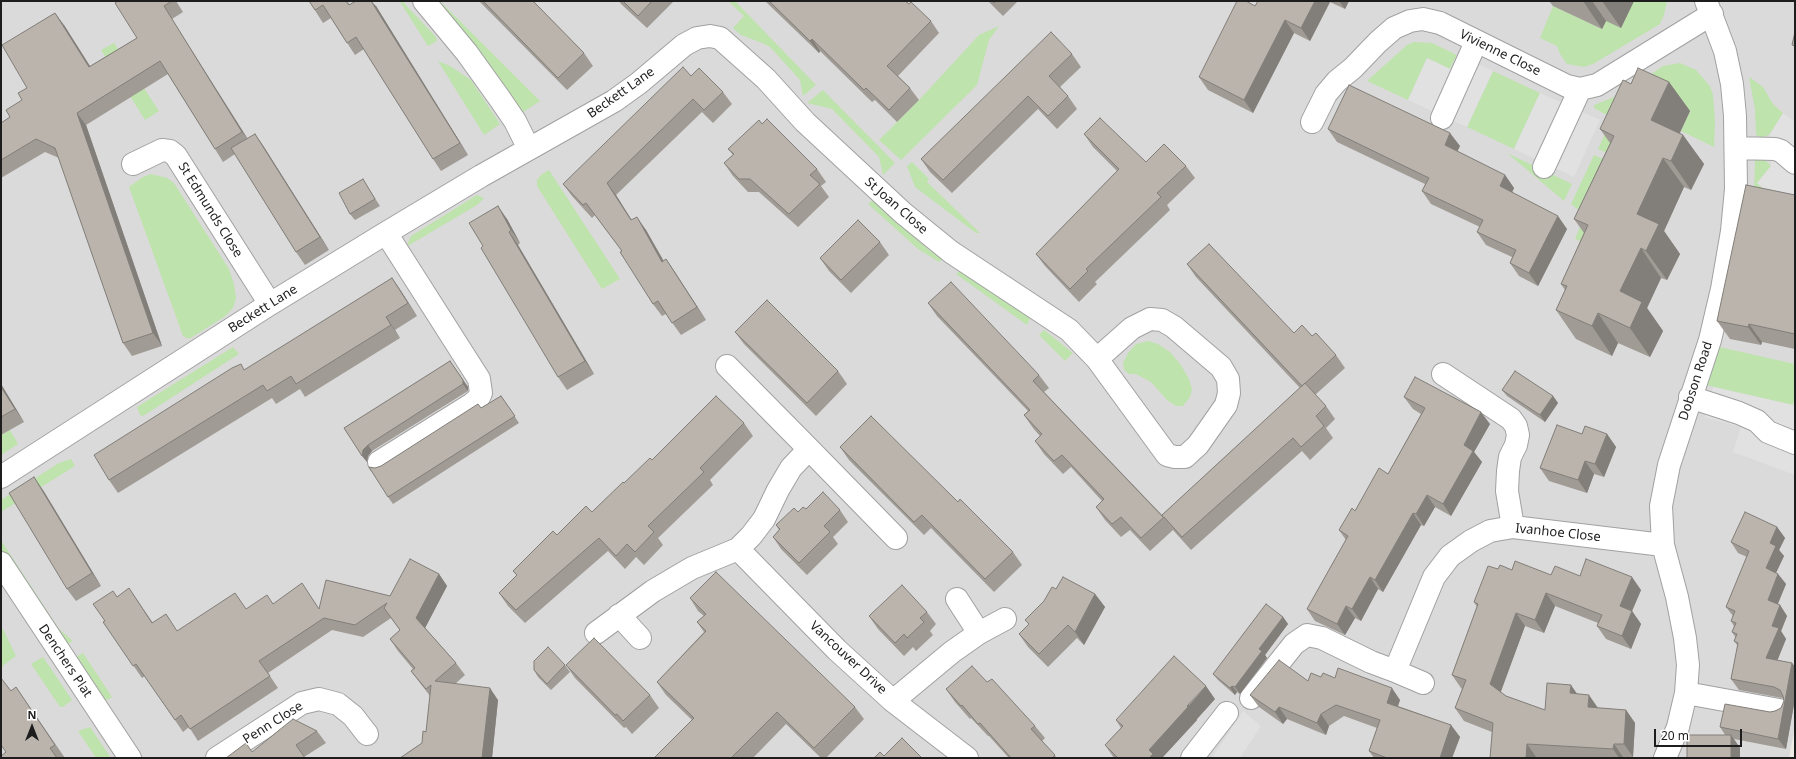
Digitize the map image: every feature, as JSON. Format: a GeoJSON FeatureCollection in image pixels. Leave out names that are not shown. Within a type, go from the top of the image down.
{"type":"FeatureCollection","features":[{"type":"Feature","properties":{"kind":"street"},"geometry":{"type":"LineString","coordinates":[[424,1],[467,53],[500,99],[515,121],[529,149]]}},
{"type":"Feature","properties":{"kind":"street"},"geometry":{"type":"LineString","coordinates":[[1544,167],[1580,89],[1597,85],[1709,7]]}},
{"type":"Feature","properties":{"kind":"street","name":"Dobson Road"},"geometry":{"type":"LineString","coordinates":[[1664,758],[1678,727],[1686,693],[1688,665],[1685,638],[1677,596],[1663,545],[1661,506],[1669,465],[1690,397],[1710,340],[1722,289],[1732,231],[1736,189],[1735,116],[1732,84],[1725,52],[1709,7]]}},
{"type":"Feature","properties":{"kind":"street","name":"Vivienne Close"},"geometry":{"type":"LineString","coordinates":[[1312,122],[1326,94],[1378,42],[1394,28],[1410,21],[1423,19],[1440,23],[1567,86],[1580,89]]}},
{"type":"Feature","properties":{"kind":"street","name":"Beckett Lane"},"geometry":{"type":"LineString","coordinates":[[1,477],[270,304],[529,149],[614,101],[639,83],[684,45],[697,38],[710,36]]}},
{"type":"Feature","properties":{"kind":"street","name":"St Joan Close"},"geometry":{"type":"LineString","coordinates":[[710,36],[720,38],[766,79],[810,127],[903,213],[951,252],[1069,330],[1097,359],[1167,455],[1185,457],[1198,445],[1226,405],[1229,392],[1228,379],[1221,367],[1174,327],[1162,320],[1150,319],[1132,328],[1097,359]]}},
{"type":"Feature","properties":{"kind":"street"},"geometry":{"type":"LineString","coordinates":[[1442,118],[1476,42]]}},
{"type":"Feature","properties":{"kind":"street"},"geometry":{"type":"LineString","coordinates":[[1736,148],[1775,149],[1781,151],[1795,163]]}},
{"type":"Feature","properties":{"kind":"street","name":"St Edmunds Close"},"geometry":{"type":"LineString","coordinates":[[133,164],[162,150],[170,151],[176,156],[270,304]]}},
{"type":"Feature","properties":{"kind":"street"},"geometry":{"type":"LineString","coordinates":[[379,462],[472,404],[478,399],[481,393],[479,379],[386,234]]}},
{"type":"Feature","properties":{"kind":"street"},"geometry":{"type":"LineString","coordinates":[[727,366],[896,538]]}},
{"type":"Feature","properties":{"kind":"street"},"geometry":{"type":"LineString","coordinates":[[1443,374],[1511,419],[1516,426],[1518,435],[1516,445],[1510,457],[1507,491],[1513,527]]}},
{"type":"Feature","properties":{"kind":"street"},"geometry":{"type":"LineString","coordinates":[[1690,397],[1739,413],[1757,421],[1768,432],[1795,443]]}},
{"type":"Feature","properties":{"kind":"street"},"geometry":{"type":"LineString","coordinates":[[596,633],[653,591],[692,568],[738,549],[751,536],[764,519],[791,468],[809,449]]}},
{"type":"Feature","properties":{"kind":"street","name":"Ivanhoe Close"},"geometry":{"type":"LineString","coordinates":[[1395,671],[1434,577],[1450,556],[1471,541],[1490,532],[1513,527],[1663,545]]}},
{"type":"Feature","properties":{"kind":"street","name":"Vancouver Drive"},"geometry":{"type":"LineString","coordinates":[[738,549],[837,650],[893,701],[967,758]]}},
{"type":"Feature","properties":{"kind":"street","name":"Denchers Plat"},"geometry":{"type":"LineString","coordinates":[[1,563],[130,758]]}},
{"type":"Feature","properties":{"kind":"street"},"geometry":{"type":"LineString","coordinates":[[957,599],[979,633]]}},
{"type":"Feature","properties":{"kind":"street"},"geometry":{"type":"LineString","coordinates":[[619,615],[640,638]]}},
{"type":"Feature","properties":{"kind":"street"},"geometry":{"type":"LineString","coordinates":[[893,701],[952,652],[979,633],[1005,619]]}},
{"type":"Feature","properties":{"kind":"street"},"geometry":{"type":"LineString","coordinates":[[1251,698],[1294,644],[1307,635],[1322,638],[1371,662],[1423,683]]}},
{"type":"Feature","properties":{"kind":"street"},"geometry":{"type":"LineString","coordinates":[[1686,693],[1779,710]]}},
{"type":"Feature","properties":{"kind":"street","name":"Penn Close"},"geometry":{"type":"LineString","coordinates":[[217,758],[302,703],[319,699],[338,704],[353,716],[368,734]]}},
{"type":"Feature","properties":{"kind":"street"},"geometry":{"type":"LineString","coordinates":[[1192,758],[1227,713]]}},
{"type":"Feature","properties":{"kind":"shaded area"},"geometry":{"type":"Polygon","coordinates":[[[1,1],[1795,1],[1795,726],[1789,758],[1,758],[1,1]]]}},
{"type":"Feature","properties":{"kind":"shaded area"},"geometry":{"type":"Polygon","coordinates":[[[1457,55],[1493,71],[1467,127],[1408,100],[1427,58],[1450,69],[1457,55]]]}},
{"type":"Feature","properties":{"kind":"shaded area"},"geometry":{"type":"Polygon","coordinates":[[[1540,93],[1600,120],[1574,177],[1514,149],[1540,93]]]}},
{"type":"Feature","properties":{"kind":"shaded area"},"geometry":{"type":"Polygon","coordinates":[[[1783,113],[1795,122],[1795,202],[1789,210],[1757,183],[1771,166],[1770,134],[1783,113]]]}},
{"type":"Feature","properties":{"kind":"shaded area"},"geometry":{"type":"Polygon","coordinates":[[[1713,387],[1793,405],[1795,398],[1795,475],[1733,452],[1741,427],[1704,417],[1713,387]]]}},
{"type":"Feature","properties":{"kind":"shaded area"},"geometry":{"type":"Polygon","coordinates":[[[1243,711],[1261,726],[1240,758],[1212,758],[1243,711]]]}},
{"type":"Feature","properties":{"kind":"green space"},"geometry":{"type":"Polygon","coordinates":[[[728,1],[735,1],[816,85],[803,96],[800,80],[770,47],[741,35],[733,28],[744,16],[728,1]]]}},
{"type":"Feature","properties":{"kind":"green space"},"geometry":{"type":"Polygon","coordinates":[[[1634,1],[1667,1],[1664,15],[1660,24],[1593,64],[1584,67],[1567,64],[1560,54],[1557,46],[1540,38],[1553,6],[1602,29],[1606,21],[1634,1]]]}},
{"type":"Feature","properties":{"kind":"green space"},"geometry":{"type":"Polygon","coordinates":[[[400,2],[403,2],[436,37],[437,41],[428,46],[400,2]]]}},
{"type":"Feature","properties":{"kind":"green space"},"geometry":{"type":"Polygon","coordinates":[[[442,3],[540,101],[520,114],[441,6],[442,3]]]}},
{"type":"Feature","properties":{"kind":"green space"},"geometry":{"type":"Polygon","coordinates":[[[999,26],[989,40],[977,85],[901,160],[879,140],[919,100],[979,35],[999,26]]]}},
{"type":"Feature","properties":{"kind":"green space"},"geometry":{"type":"Polygon","coordinates":[[[1414,42],[1432,43],[1457,55],[1450,69],[1427,58],[1408,100],[1367,81],[1407,45],[1414,42]]]}},
{"type":"Feature","properties":{"kind":"green space"},"geometry":{"type":"Polygon","coordinates":[[[114,43],[159,111],[145,120],[101,50],[114,43]]]}},
{"type":"Feature","properties":{"kind":"green space"},"geometry":{"type":"Polygon","coordinates":[[[438,61],[450,66],[471,80],[500,124],[484,135],[438,61]]]}},
{"type":"Feature","properties":{"kind":"green space"},"geometry":{"type":"Polygon","coordinates":[[[1680,63],[1696,70],[1710,86],[1713,95],[1715,121],[1714,147],[1681,131],[1690,111],[1621,159],[1598,149],[1612,118],[1594,108],[1594,105],[1624,93],[1663,66],[1680,63]]]}},
{"type":"Feature","properties":{"kind":"green space"},"geometry":{"type":"Polygon","coordinates":[[[1493,71],[1540,93],[1514,149],[1467,127],[1493,71]]]}},
{"type":"Feature","properties":{"kind":"green space"},"geometry":{"type":"Polygon","coordinates":[[[1749,77],[1763,87],[1773,104],[1783,113],[1770,134],[1762,138],[1756,135],[1755,109],[1749,77]]]}},
{"type":"Feature","properties":{"kind":"green space"},"geometry":{"type":"Polygon","coordinates":[[[823,90],[895,163],[883,175],[879,157],[832,109],[807,103],[823,90]]]}},
{"type":"Feature","properties":{"kind":"green space"},"geometry":{"type":"Polygon","coordinates":[[[1507,153],[1572,184],[1564,201],[1507,153]]]}},
{"type":"Feature","properties":{"kind":"green space"},"geometry":{"type":"Polygon","coordinates":[[[1594,155],[1631,171],[1595,248],[1575,239],[1585,215],[1571,204],[1594,155]]]}},
{"type":"Feature","properties":{"kind":"green space"},"geometry":{"type":"Polygon","coordinates":[[[1760,159],[1766,161],[1771,166],[1757,183],[1789,210],[1754,196],[1755,160],[1760,159]]]}},
{"type":"Feature","properties":{"kind":"green space"},"geometry":{"type":"Polygon","coordinates":[[[912,162],[929,179],[927,182],[980,233],[976,233],[915,187],[907,166],[912,162]]]}},
{"type":"Feature","properties":{"kind":"green space"},"geometry":{"type":"Polygon","coordinates":[[[549,170],[620,279],[602,289],[537,186],[537,180],[542,174],[549,170]]]}},
{"type":"Feature","properties":{"kind":"green space"},"geometry":{"type":"Polygon","coordinates":[[[151,174],[167,178],[174,183],[229,269],[234,284],[236,298],[233,308],[224,317],[189,339],[183,336],[129,187],[143,177],[151,174]]]}},
{"type":"Feature","properties":{"kind":"green space"},"geometry":{"type":"Polygon","coordinates":[[[477,195],[484,198],[477,205],[406,247],[411,236],[477,195]]]}},
{"type":"Feature","properties":{"kind":"green space"},"geometry":{"type":"Polygon","coordinates":[[[873,200],[929,250],[943,259],[939,262],[918,249],[868,204],[873,200]]]}},
{"type":"Feature","properties":{"kind":"green space"},"geometry":{"type":"Polygon","coordinates":[[[960,271],[1030,318],[1027,325],[956,274],[960,271]]]}},
{"type":"Feature","properties":{"kind":"green space"},"geometry":{"type":"Polygon","coordinates":[[[1044,330],[1073,353],[1065,361],[1039,335],[1044,330]]]}},
{"type":"Feature","properties":{"kind":"green space"},"geometry":{"type":"Polygon","coordinates":[[[1148,341],[1158,344],[1170,352],[1181,365],[1189,379],[1192,389],[1190,397],[1183,406],[1176,406],[1167,400],[1151,382],[1136,374],[1129,374],[1124,370],[1123,363],[1128,353],[1136,344],[1148,341]]]}},
{"type":"Feature","properties":{"kind":"green space"},"geometry":{"type":"Polygon","coordinates":[[[1715,346],[1795,364],[1795,398],[1793,405],[1706,385],[1715,346]]]}},
{"type":"Feature","properties":{"kind":"green space"},"geometry":{"type":"Polygon","coordinates":[[[233,347],[239,354],[143,416],[140,415],[137,407],[233,347]]]}},
{"type":"Feature","properties":{"kind":"green space"},"geometry":{"type":"Polygon","coordinates":[[[10,430],[18,444],[1,455],[1,435],[10,430]]]}},
{"type":"Feature","properties":{"kind":"green space"},"geometry":{"type":"Polygon","coordinates":[[[71,459],[75,466],[1,512],[1,500],[59,463],[71,459]]]}},
{"type":"Feature","properties":{"kind":"green space"},"geometry":{"type":"Polygon","coordinates":[[[1,540],[59,629],[73,641],[63,645],[1,551],[1,540]]]}},
{"type":"Feature","properties":{"kind":"green space"},"geometry":{"type":"Polygon","coordinates":[[[3,629],[16,656],[1,667],[1,630],[3,629]]]}},
{"type":"Feature","properties":{"kind":"green space"},"geometry":{"type":"Polygon","coordinates":[[[83,653],[112,697],[104,702],[76,657],[83,653]]]}},
{"type":"Feature","properties":{"kind":"green space"},"geometry":{"type":"Polygon","coordinates":[[[43,657],[72,700],[63,707],[60,707],[31,664],[43,657]]]}},
{"type":"Feature","properties":{"kind":"green space"},"geometry":{"type":"Polygon","coordinates":[[[90,727],[111,758],[96,758],[78,731],[90,727]]]}},
{"type":"Feature","properties":{"kind":"building"},"geometry":{"type":"Polygon","coordinates":[[[118,1],[172,1],[164,6],[242,132],[215,149],[160,61],[77,113],[153,333],[123,343],[55,148],[36,139],[1,160],[1,123],[10,117],[6,110],[22,100],[18,93],[27,88],[2,45],[55,13],[89,67],[137,38],[115,3],[118,1]]]}},
{"type":"Feature","properties":{"kind":"building"},"geometry":{"type":"Polygon","coordinates":[[[309,1],[346,1],[349,5],[356,1],[371,1],[460,143],[433,159],[356,37],[347,43],[323,5],[315,10],[309,1]]]}},
{"type":"Feature","properties":{"kind":"building"},"geometry":{"type":"Polygon","coordinates":[[[483,1],[533,1],[584,53],[558,78],[483,1]]]}},
{"type":"Feature","properties":{"kind":"building"},"geometry":{"type":"Polygon","coordinates":[[[623,1],[652,1],[638,16],[623,1]]]}},
{"type":"Feature","properties":{"kind":"building"},"geometry":{"type":"Polygon","coordinates":[[[769,1],[905,1],[909,4],[911,2],[931,21],[887,66],[910,88],[889,110],[866,88],[864,90],[812,39],[810,41],[769,1]]]}},
{"type":"Feature","properties":{"kind":"building"},"geometry":{"type":"Polygon","coordinates":[[[1237,1],[1246,1],[1255,6],[1258,1],[1315,1],[1301,28],[1285,20],[1244,100],[1199,77],[1237,1]]]}},
{"type":"Feature","properties":{"kind":"building"},"geometry":{"type":"Polygon","coordinates":[[[1051,32],[1072,54],[1049,76],[1068,96],[1048,116],[1028,96],[943,180],[921,159],[1051,32]]]}},
{"type":"Feature","properties":{"kind":"building"},"geometry":{"type":"Polygon","coordinates":[[[1795,32],[1795,46],[1792,45],[1795,32]]]}},
{"type":"Feature","properties":{"kind":"building"},"geometry":{"type":"Polygon","coordinates":[[[683,67],[691,76],[699,68],[723,92],[704,110],[693,99],[607,183],[631,220],[637,217],[662,262],[666,259],[697,307],[672,323],[658,301],[653,304],[620,252],[622,251],[586,203],[583,205],[563,184],[683,67]]]}},
{"type":"Feature","properties":{"kind":"building"},"geometry":{"type":"Polygon","coordinates":[[[1638,68],[1669,82],[1651,120],[1683,135],[1671,161],[1663,158],[1637,214],[1659,224],[1646,251],[1641,248],[1620,291],[1642,302],[1630,328],[1598,313],[1592,326],[1556,310],[1567,286],[1561,284],[1588,225],[1574,219],[1614,136],[1600,129],[1623,80],[1631,84],[1638,68]]]}},
{"type":"Feature","properties":{"kind":"building"},"geometry":{"type":"Polygon","coordinates":[[[1349,85],[1450,133],[1445,145],[1505,175],[1500,186],[1558,216],[1529,273],[1510,263],[1516,250],[1477,232],[1483,220],[1422,191],[1429,178],[1328,129],[1349,85]]]}},
{"type":"Feature","properties":{"kind":"building"},"geometry":{"type":"Polygon","coordinates":[[[1100,118],[1146,162],[1164,144],[1186,166],[1157,193],[1161,197],[1086,269],[1088,271],[1070,289],[1036,254],[1119,169],[1084,134],[1100,118]]]}},
{"type":"Feature","properties":{"kind":"building"},"geometry":{"type":"Polygon","coordinates":[[[767,119],[817,169],[810,175],[820,184],[789,214],[750,179],[739,179],[724,163],[734,154],[728,149],[759,120],[762,124],[767,119]]]}},
{"type":"Feature","properties":{"kind":"building"},"geometry":{"type":"Polygon","coordinates":[[[255,134],[320,237],[296,252],[231,148],[255,134]]]}},
{"type":"Feature","properties":{"kind":"building"},"geometry":{"type":"Polygon","coordinates":[[[363,179],[375,199],[350,214],[339,193],[363,179]]]}},
{"type":"Feature","properties":{"kind":"building"},"geometry":{"type":"Polygon","coordinates":[[[1746,185],[1795,195],[1795,334],[1749,324],[1748,327],[1717,321],[1746,185]]]}},
{"type":"Feature","properties":{"kind":"building"},"geometry":{"type":"Polygon","coordinates":[[[498,206],[511,230],[509,232],[585,361],[558,377],[481,248],[483,246],[469,223],[498,206]]]}},
{"type":"Feature","properties":{"kind":"building"},"geometry":{"type":"Polygon","coordinates":[[[858,220],[880,242],[841,280],[820,258],[858,220]]]}},
{"type":"Feature","properties":{"kind":"building"},"geometry":{"type":"Polygon","coordinates":[[[1209,244],[1294,333],[1302,325],[1312,336],[1316,333],[1336,355],[1302,386],[1187,264],[1209,244]]]}},
{"type":"Feature","properties":{"kind":"building"},"geometry":{"type":"Polygon","coordinates":[[[392,278],[408,303],[386,317],[391,325],[296,384],[291,376],[267,391],[263,385],[109,480],[94,455],[232,368],[241,364],[244,370],[392,278]]]}},
{"type":"Feature","properties":{"kind":"building"},"geometry":{"type":"Polygon","coordinates":[[[951,282],[1039,375],[1033,381],[1163,517],[1162,515],[1305,383],[1326,406],[1316,416],[1324,426],[1301,447],[1293,438],[1182,537],[1164,517],[1141,538],[1121,517],[1112,524],[1096,507],[1104,499],[1062,455],[1054,461],[1035,441],[1042,434],[1024,415],[1030,410],[928,303],[951,282]]]}},
{"type":"Feature","properties":{"kind":"building"},"geometry":{"type":"Polygon","coordinates":[[[767,300],[838,371],[807,403],[735,332],[767,300]]]}},
{"type":"Feature","properties":{"kind":"building"},"geometry":{"type":"Polygon","coordinates":[[[450,361],[463,380],[463,384],[368,445],[363,450],[362,456],[344,428],[450,361]]]}},
{"type":"Feature","properties":{"kind":"building"},"geometry":{"type":"Polygon","coordinates":[[[1515,371],[1553,396],[1540,415],[1502,390],[1515,371]]]}},
{"type":"Feature","properties":{"kind":"building"},"geometry":{"type":"Polygon","coordinates":[[[1415,377],[1481,412],[1464,445],[1473,451],[1443,504],[1427,495],[1416,514],[1413,513],[1375,580],[1370,577],[1352,609],[1346,606],[1337,624],[1307,609],[1348,536],[1339,530],[1352,508],[1355,511],[1379,468],[1388,474],[1425,408],[1404,397],[1415,377]]]}},
{"type":"Feature","properties":{"kind":"building"},"geometry":{"type":"Polygon","coordinates":[[[1,387],[15,409],[1,417],[1,387]]]}},
{"type":"Feature","properties":{"kind":"building"},"geometry":{"type":"Polygon","coordinates":[[[501,396],[515,416],[388,497],[369,467],[375,468],[381,466],[478,404],[481,408],[501,396]]]}},
{"type":"Feature","properties":{"kind":"building"},"geometry":{"type":"Polygon","coordinates":[[[716,396],[744,423],[700,468],[704,472],[648,526],[654,532],[635,552],[627,544],[616,556],[599,538],[516,610],[499,593],[517,575],[513,571],[553,531],[557,535],[586,506],[592,512],[650,458],[652,460],[716,396]]]}},
{"type":"Feature","properties":{"kind":"building"},"geometry":{"type":"Polygon","coordinates":[[[871,416],[958,502],[960,499],[1013,552],[985,579],[922,515],[914,522],[840,447],[871,416]]]}},
{"type":"Feature","properties":{"kind":"building"},"geometry":{"type":"Polygon","coordinates":[[[1557,425],[1582,434],[1585,426],[1607,434],[1595,464],[1585,461],[1578,480],[1540,468],[1557,425]]]}},
{"type":"Feature","properties":{"kind":"building"},"geometry":{"type":"Polygon","coordinates":[[[34,477],[92,573],[67,589],[9,493],[34,477]]]}},
{"type":"Feature","properties":{"kind":"building"},"geometry":{"type":"Polygon","coordinates":[[[823,492],[840,510],[824,526],[830,532],[799,563],[773,537],[780,529],[776,525],[794,508],[798,512],[803,507],[806,509],[823,492]]]}},
{"type":"Feature","properties":{"kind":"building"},"geometry":{"type":"Polygon","coordinates":[[[1745,512],[1777,527],[1770,543],[1776,546],[1766,568],[1778,574],[1768,600],[1780,605],[1772,626],[1779,628],[1766,658],[1792,663],[1778,739],[1720,727],[1725,704],[1770,712],[1781,708],[1784,701],[1780,690],[1774,687],[1731,679],[1738,643],[1734,641],[1737,634],[1732,632],[1736,623],[1731,621],[1735,611],[1726,607],[1749,551],[1731,542],[1745,512]]]}},
{"type":"Feature","properties":{"kind":"building"},"geometry":{"type":"Polygon","coordinates":[[[410,559],[439,574],[416,618],[456,663],[435,681],[490,688],[482,758],[400,758],[422,743],[423,731],[426,732],[431,685],[426,689],[411,671],[415,668],[390,639],[400,630],[384,608],[387,603],[355,625],[324,618],[259,661],[270,676],[190,729],[181,715],[175,720],[136,664],[133,666],[103,622],[105,621],[93,604],[113,591],[117,597],[129,588],[152,623],[166,614],[177,631],[235,593],[246,609],[267,595],[273,604],[302,583],[319,609],[326,580],[390,596],[410,559]]]}},
{"type":"Feature","properties":{"kind":"building"},"geometry":{"type":"Polygon","coordinates":[[[1586,559],[1632,577],[1620,606],[1632,611],[1622,636],[1597,626],[1602,615],[1546,593],[1535,620],[1516,613],[1490,684],[1506,696],[1545,710],[1547,683],[1571,685],[1570,693],[1589,695],[1588,707],[1626,710],[1624,744],[1614,744],[1613,749],[1527,744],[1526,758],[1490,758],[1493,723],[1455,708],[1466,680],[1452,675],[1478,604],[1474,602],[1488,566],[1498,569],[1500,565],[1512,570],[1515,561],[1551,575],[1555,566],[1580,576],[1586,559]]]}},
{"type":"Feature","properties":{"kind":"building"},"geometry":{"type":"Polygon","coordinates":[[[716,572],[855,707],[814,748],[777,712],[731,758],[654,758],[694,718],[657,682],[706,631],[697,622],[706,614],[690,598],[716,572]]]}},
{"type":"Feature","properties":{"kind":"building"},"geometry":{"type":"Polygon","coordinates":[[[1063,577],[1095,594],[1075,632],[1068,625],[1039,654],[1019,634],[1029,624],[1025,620],[1044,601],[1052,587],[1056,589],[1063,577]]]}},
{"type":"Feature","properties":{"kind":"building"},"geometry":{"type":"Polygon","coordinates":[[[902,585],[927,612],[920,618],[924,622],[907,638],[904,634],[895,643],[869,616],[902,585]]]}},
{"type":"Feature","properties":{"kind":"building"},"geometry":{"type":"Polygon","coordinates":[[[1266,604],[1283,617],[1259,649],[1262,651],[1235,687],[1232,686],[1230,688],[1213,674],[1266,604]]]}},
{"type":"Feature","properties":{"kind":"building"},"geometry":{"type":"Polygon","coordinates":[[[594,638],[650,695],[623,721],[617,714],[615,715],[566,665],[594,638]]]}},
{"type":"Feature","properties":{"kind":"building"},"geometry":{"type":"Polygon","coordinates":[[[548,647],[565,665],[547,684],[534,670],[534,661],[548,647]]]}},
{"type":"Feature","properties":{"kind":"building"},"geometry":{"type":"Polygon","coordinates":[[[1174,656],[1206,686],[1149,750],[1153,754],[1149,758],[1118,758],[1105,745],[1123,726],[1116,720],[1174,656]]]}},
{"type":"Feature","properties":{"kind":"building"},"geometry":{"type":"Polygon","coordinates":[[[1279,660],[1308,681],[1311,673],[1321,677],[1323,673],[1335,678],[1338,668],[1392,688],[1387,703],[1451,725],[1440,758],[1387,758],[1369,751],[1380,720],[1336,705],[1321,714],[1317,723],[1279,707],[1275,712],[1250,695],[1279,660]]]}},
{"type":"Feature","properties":{"kind":"building"},"geometry":{"type":"Polygon","coordinates":[[[972,666],[987,682],[992,679],[1035,726],[1031,729],[1055,755],[1052,758],[1011,758],[980,723],[978,724],[946,689],[972,666]]]}},
{"type":"Feature","properties":{"kind":"building"},"geometry":{"type":"Polygon","coordinates":[[[1,678],[11,691],[16,687],[55,745],[50,748],[57,758],[1,758],[1,756],[6,752],[1,745],[1,678]]]}},
{"type":"Feature","properties":{"kind":"building"},"geometry":{"type":"Polygon","coordinates":[[[293,719],[317,731],[296,745],[305,758],[226,758],[246,743],[252,752],[293,719]]]}},
{"type":"Feature","properties":{"kind":"building"},"geometry":{"type":"Polygon","coordinates":[[[1687,735],[1731,735],[1731,758],[1687,758],[1687,735]]]}},
{"type":"Feature","properties":{"kind":"building"},"geometry":{"type":"Polygon","coordinates":[[[902,738],[922,758],[874,758],[880,752],[884,756],[902,738]]]}}]}
